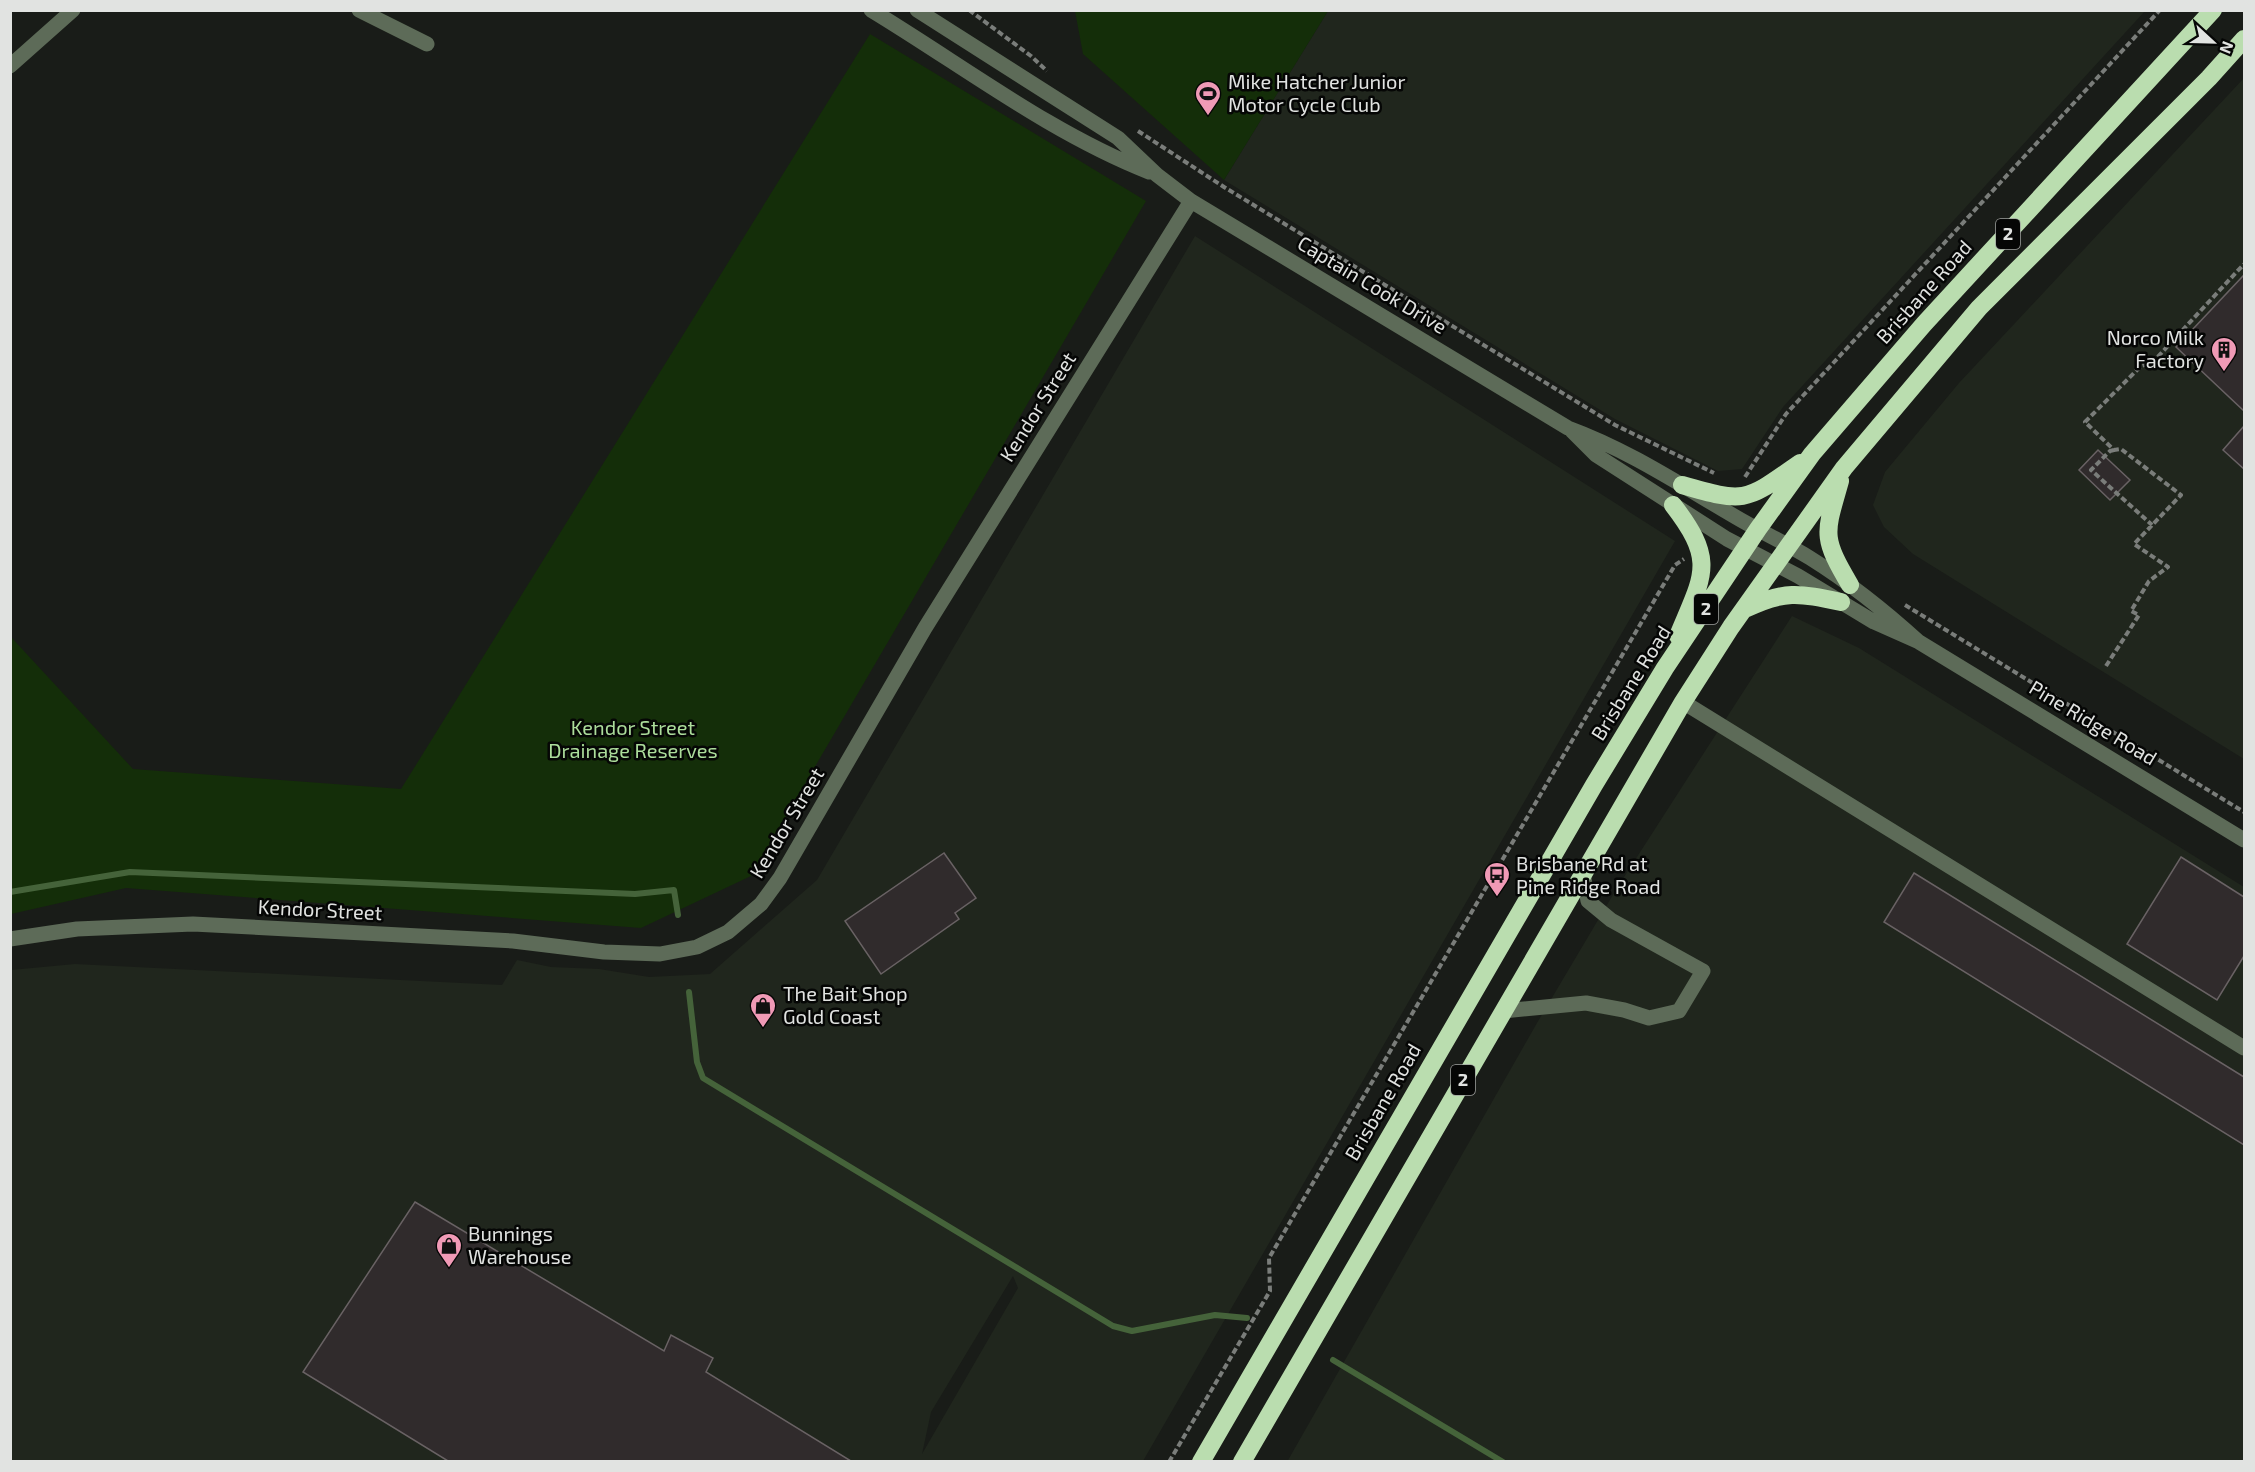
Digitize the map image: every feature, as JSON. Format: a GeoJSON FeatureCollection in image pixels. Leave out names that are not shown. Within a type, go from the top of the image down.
{"type":"FeatureCollection","features":[{"type":"Feature","properties":{"kind":"highway","name":"Brisbane Road"},"geometry":{"type":"LineString","coordinates":[[1201,1461],[1463,1008],[1665,668],[1758,529],[1812,454],[1941,306],[2213,10]]}},
{"type":"Feature","properties":{"kind":"highway","name":"2"},"geometry":{"type":"LineString","coordinates":[[1242,1461],[1683,702],[1775,564],[1844,468],[1978,308],[2209,78],[2244,39]]}},
{"type":"Feature","properties":{"kind":"highway"},"geometry":{"type":"LineString","coordinates":[[1682,484],[1719,495],[1741,497],[1769,486],[1812,454]]}},
{"type":"Feature","properties":{"kind":"highway"},"geometry":{"type":"LineString","coordinates":[[1844,468],[1827,534],[1834,558],[1850,585]]}},
{"type":"Feature","properties":{"kind":"highway"},"geometry":{"type":"LineString","coordinates":[[1665,668],[1700,581],[1702,568],[1701,555],[1695,539],[1685,520],[1673,505]]}},
{"type":"Feature","properties":{"kind":"highway"},"geometry":{"type":"LineString","coordinates":[[1743,610],[1772,598],[1790,594],[1810,595],[1841,602]]}},
{"type":"Feature","properties":{"kind":"street"},"geometry":{"type":"LineString","coordinates":[[10,66],[73,10]]}},
{"type":"Feature","properties":{"kind":"street"},"geometry":{"type":"LineString","coordinates":[[359,10],[427,44]]}},
{"type":"Feature","properties":{"kind":"street","name":"Captain Cook Drive"},"geometry":{"type":"LineString","coordinates":[[871,10],[897,17],[1020,104],[1108,156],[1157,175]]}},
{"type":"Feature","properties":{"kind":"street","name":"Captain Cook Drive"},"geometry":{"type":"LineString","coordinates":[[917,10],[1118,138],[1157,175],[1191,201],[1568,428],[1605,442],[1651,466],[1736,518],[1789,546]]}},
{"type":"Feature","properties":{"kind":"street","name":"Kendor Street"},"geometry":{"type":"LineString","coordinates":[[10,939],[77,929],[193,924],[513,941],[604,952],[660,954],[697,947],[728,932],[761,904],[780,878],[925,628],[1191,201]]}},
{"type":"Feature","properties":{"kind":"street","name":"Captain Cook Drive"},"geometry":{"type":"LineString","coordinates":[[1568,428],[1596,455],[1745,549],[1775,564]]}},
{"type":"Feature","properties":{"kind":"street","name":"Pine Ridge Road"},"geometry":{"type":"LineString","coordinates":[[1789,546],[1875,603],[1919,642]]}},
{"type":"Feature","properties":{"kind":"street","name":"Pine Ridge Road"},"geometry":{"type":"LineString","coordinates":[[1775,564],[1874,622],[1919,642],[2244,840]]}},
{"type":"Feature","properties":{"kind":"street"},"geometry":{"type":"LineString","coordinates":[[1683,702],[2244,1048]]}},
{"type":"Feature","properties":{"kind":"street"},"geometry":{"type":"LineString","coordinates":[[1503,1011],[1586,1003],[1624,1010],[1649,1018],[1679,1011],[1703,971],[1611,920],[1588,900],[1583,873]]}},
{"type":"Feature","properties":{"kind":"path"},"geometry":{"type":"LineString","coordinates":[[969,10],[1031,56],[1052,76]]}},
{"type":"Feature","properties":{"kind":"path"},"geometry":{"type":"LineString","coordinates":[[1129,126],[1233,193],[1616,425],[1704,469],[1725,476]]}},
{"type":"Feature","properties":{"kind":"path"},"geometry":{"type":"LineString","coordinates":[[2114,450],[2085,422],[2141,366],[2153,362],[2244,264]]}},
{"type":"Feature","properties":{"kind":"path"},"geometry":{"type":"LineString","coordinates":[[2106,666],[2139,615],[2131,611],[2149,581],[2168,567],[2134,544],[2181,495],[2121,449],[2110,451],[2091,470],[2152,525]]}},
{"type":"Feature","properties":{"kind":"path"},"geometry":{"type":"LineString","coordinates":[[1900,602],[2244,812]]}},
{"type":"Feature","properties":{"kind":"shaded area"},"geometry":{"type":"Polygon","coordinates":[[[1328,11],[2145,11],[1783,407],[1742,469],[1718,471],[1615,419],[1224,180],[1328,11]]]}},
{"type":"Feature","properties":{"kind":"shaded area"},"geometry":{"type":"Polygon","coordinates":[[[2244,78],[2244,759],[1913,554],[1884,527],[1873,505],[1885,472],[1959,383],[2244,78]]]}},
{"type":"Feature","properties":{"kind":"shaded area"},"geometry":{"type":"Polygon","coordinates":[[[1195,236],[1675,541],[1143,1461],[11,1462],[11,970],[75,964],[502,985],[517,960],[551,967],[599,969],[649,977],[710,974],[817,880],[1195,236]],[[1013,1276],[931,1412],[922,1454],[1018,1288],[1013,1276]]]}},
{"type":"Feature","properties":{"kind":"shaded area"},"geometry":{"type":"Polygon","coordinates":[[[1792,616],[1859,648],[2244,887],[2244,1461],[1287,1462],[1537,1023],[1617,888],[1792,616]]]}},
{"type":"Feature","properties":{"kind":"green space","name":"Mike Hatcher Junior Motor Cycle Club"},"geometry":{"type":"Polygon","coordinates":[[[1075,10],[1328,11],[1224,180],[1083,54],[1075,10]]]}},
{"type":"Feature","properties":{"kind":"green space","name":"Kendor Street Drainage Reserves"},"geometry":{"type":"Polygon","coordinates":[[[870,34],[1146,201],[751,876],[641,928],[126,888],[11,914],[11,637],[133,769],[401,789],[870,34]]]}},
{"type":"Feature","properties":{"kind":"building","name":"Norco Milk Factory"},"geometry":{"type":"Polygon","coordinates":[[[2244,275],[2244,411],[2176,347],[2244,275]]]}},
{"type":"Feature","properties":{"kind":"building"},"geometry":{"type":"Polygon","coordinates":[[[2244,426],[2244,469],[2223,450],[2244,426]]]}},
{"type":"Feature","properties":{"kind":"building"},"geometry":{"type":"Polygon","coordinates":[[[2098,450],[2130,480],[2110,500],[2079,470],[2098,450]]]}},
{"type":"Feature","properties":{"kind":"building"},"geometry":{"type":"Polygon","coordinates":[[[944,853],[976,898],[955,913],[959,919],[881,974],[845,921],[944,853]]]}},
{"type":"Feature","properties":{"kind":"building"},"geometry":{"type":"Polygon","coordinates":[[[2181,857],[2244,897],[2244,956],[2217,1000],[2127,944],[2181,857]]]}},
{"type":"Feature","properties":{"kind":"building"},"geometry":{"type":"Polygon","coordinates":[[[1914,873],[2244,1077],[2244,1145],[1884,922],[1914,873]]]}},
{"type":"Feature","properties":{"kind":"building","name":"Bunnings Warehouse"},"geometry":{"type":"Polygon","coordinates":[[[415,1202],[664,1351],[671,1335],[713,1358],[706,1372],[851,1461],[448,1461],[303,1372],[415,1202]]]}},
{"type":"Feature","properties":{"kind":"waterway"},"geometry":{"type":"LineString","coordinates":[[10,892],[130,872],[635,894],[674,890],[678,915]]}},
{"type":"Feature","properties":{"kind":"waterway"},"geometry":{"type":"LineString","coordinates":[[689,992],[697,1062],[703,1078],[1113,1326],[1132,1331],[1215,1315],[1247,1318]]}},
{"type":"Feature","properties":{"kind":"waterway"},"geometry":{"type":"LineString","coordinates":[[1333,1360],[1503,1462]]}},
{"type":"Feature","properties":{"kind":"place","name":"Mike Hatcher Junior Motor Cycle Club"},"geometry":{"type":"Point","coordinates":[1208,117]}},
{"type":"Feature","properties":{"kind":"place","name":"Norco Milk Factory"},"geometry":{"type":"Point","coordinates":[2224,373]}},
{"type":"Feature","properties":{"kind":"place","name":"Brisbane Rd at Pine Ridge Road"},"geometry":{"type":"Point","coordinates":[1497,898]}},
{"type":"Feature","properties":{"kind":"place","name":"The Bait Shop Gold Coast"},"geometry":{"type":"Point","coordinates":[763,1029]}},
{"type":"Feature","properties":{"kind":"place","name":"Bunnings Warehouse"},"geometry":{"type":"Point","coordinates":[449,1269]}}]}
